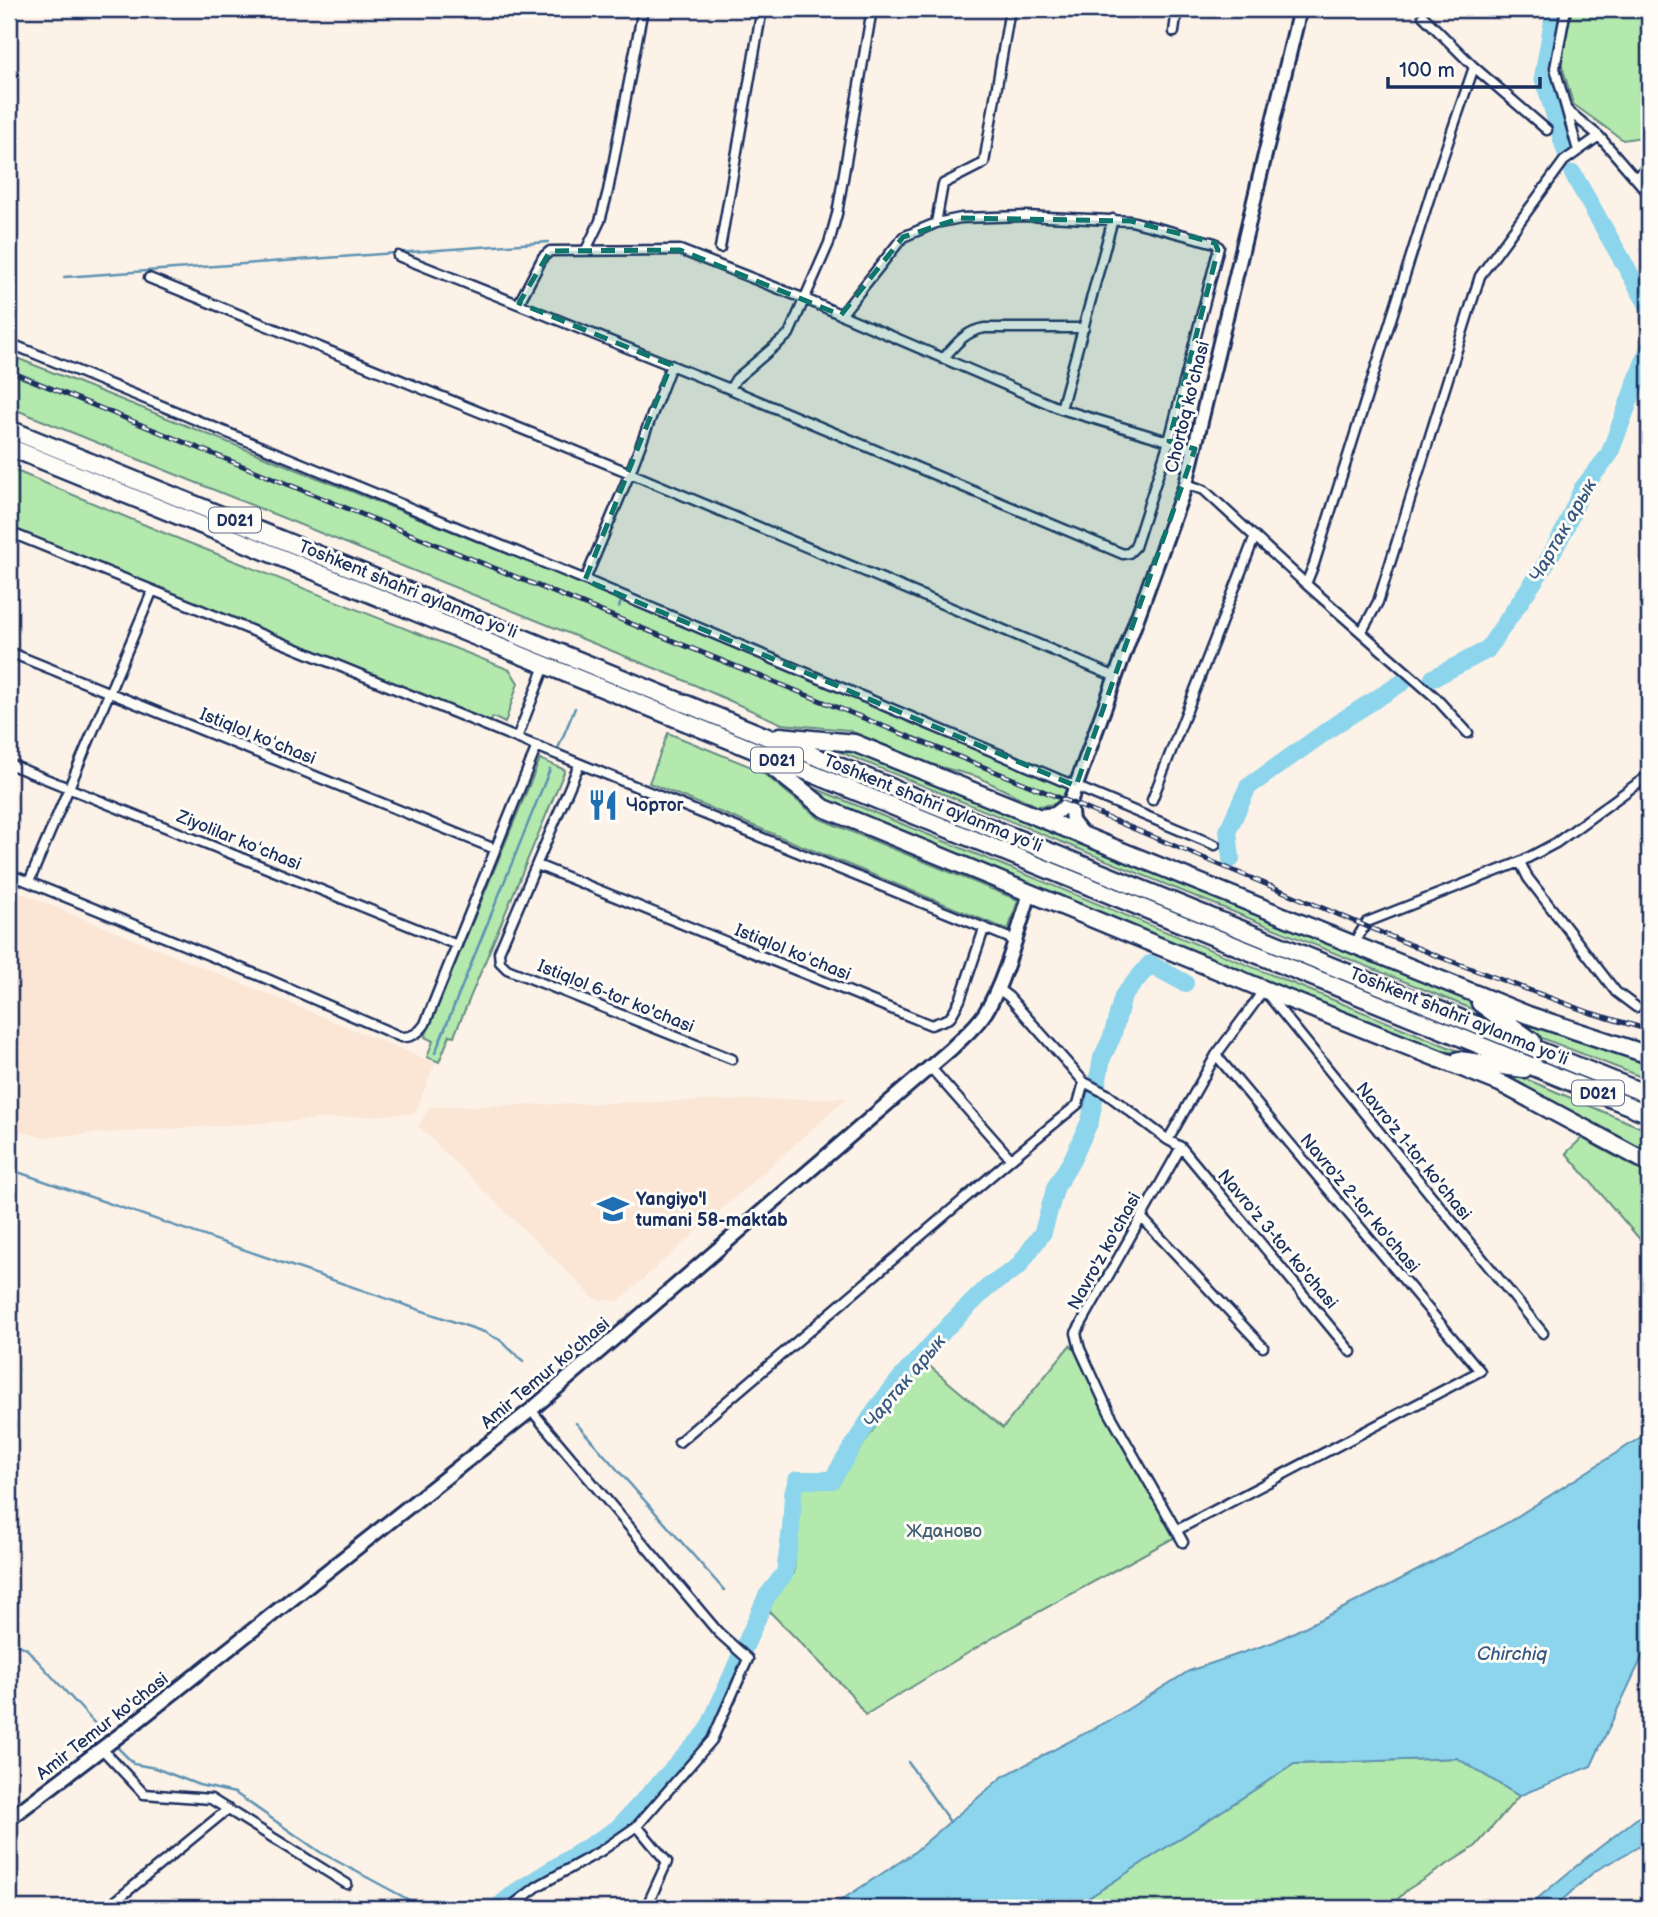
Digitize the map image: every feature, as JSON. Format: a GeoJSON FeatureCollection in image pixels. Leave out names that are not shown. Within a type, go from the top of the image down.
{"type":"FeatureCollection","features":[{"type":"Feature","properties":{"kind":"highway","name":"Toshkent shahri aylanma yoʻli"},"geometry":{"type":"LineString","coordinates":[[9,429],[1649,1095]]}},
{"type":"Feature","properties":{"kind":"highway","name":"Toshkent shahri aylanma yoʻli"},"geometry":{"type":"LineString","coordinates":[[9,447],[1649,1114]]}},
{"type":"Feature","properties":{"kind":"highway"},"geometry":{"type":"LineString","coordinates":[[545,666],[545,655],[552,648]]}},
{"type":"Feature","properties":{"kind":"highway"},"geometry":{"type":"LineString","coordinates":[[761,734],[854,743],[1461,989],[1528,1015],[1649,1055]]}},
{"type":"Feature","properties":{"kind":"highway"},"geometry":{"type":"LineString","coordinates":[[751,750],[824,808],[1516,1091],[1649,1163]]}},
{"type":"Feature","properties":{"kind":"highway"},"geometry":{"type":"LineString","coordinates":[[1461,989],[1551,1055]]}},
{"type":"Feature","properties":{"kind":"highway"},"geometry":{"type":"LineString","coordinates":[[1432,1057],[1546,1072]]}},
{"type":"Feature","properties":{"kind":"main road","name":"Chortoq ko'chasi"},"geometry":{"type":"LineString","coordinates":[[1070,803],[1186,484],[1300,9]]}},
{"type":"Feature","properties":{"kind":"main road"},"geometry":{"type":"LineString","coordinates":[[1030,815],[1049,816],[1070,803],[1075,826],[1088,838]]}},
{"type":"Feature","properties":{"kind":"main road","name":"Amir Temur ko'chasi"},"geometry":{"type":"LineString","coordinates":[[9,1819],[118,1737],[531,1410],[930,1067],[978,1022],[997,988],[1030,893]]}},
{"type":"Feature","properties":{"kind":"street"},"geometry":{"type":"LineString","coordinates":[[586,250],[603,211],[643,9]]}},
{"type":"Feature","properties":{"kind":"street"},"geometry":{"type":"LineString","coordinates":[[720,248],[762,9]]}},
{"type":"Feature","properties":{"kind":"street"},"geometry":{"type":"LineString","coordinates":[[730,389],[736,379],[789,334],[829,243],[837,214],[872,9]]}},
{"type":"Feature","properties":{"kind":"street"},"geometry":{"type":"LineString","coordinates":[[936,223],[943,184],[984,163],[1010,9]]}},
{"type":"Feature","properties":{"kind":"street"},"geometry":{"type":"LineString","coordinates":[[1174,32],[1177,9]]}},
{"type":"Feature","properties":{"kind":"street"},"geometry":{"type":"LineString","coordinates":[[1566,9],[1555,68],[1578,151]]}},
{"type":"Feature","properties":{"kind":"street"},"geometry":{"type":"LineString","coordinates":[[1423,16],[1474,66],[1547,130]]}},
{"type":"Feature","properties":{"kind":"street"},"geometry":{"type":"LineString","coordinates":[[1306,584],[1474,66]]}},
{"type":"Feature","properties":{"kind":"street"},"geometry":{"type":"LineString","coordinates":[[1567,110],[1599,136],[1649,194]]}},
{"type":"Feature","properties":{"kind":"street"},"geometry":{"type":"LineString","coordinates":[[1362,631],[1378,602],[1480,276],[1564,161],[1599,136]]}},
{"type":"Feature","properties":{"kind":"street"},"geometry":{"type":"LineString","coordinates":[[1635,178],[1649,166]]}},
{"type":"Feature","properties":{"kind":"street"},"geometry":{"type":"LineString","coordinates":[[398,256],[730,389],[1119,554],[1129,553],[1135,547],[1169,441],[1219,247],[1215,243],[1131,221],[1026,216],[961,218],[936,223],[904,237],[841,314]]}},
{"type":"Feature","properties":{"kind":"street"},"geometry":{"type":"LineString","coordinates":[[1060,410],[1113,219]]}},
{"type":"Feature","properties":{"kind":"street"},"geometry":{"type":"LineString","coordinates":[[519,303],[543,257],[550,251],[680,250],[841,314],[1060,410],[1195,449]]}},
{"type":"Feature","properties":{"kind":"street"},"geometry":{"type":"LineString","coordinates":[[149,278],[630,473],[1116,677]]}},
{"type":"Feature","properties":{"kind":"street"},"geometry":{"type":"LineString","coordinates":[[943,359],[964,335],[973,330],[1084,328]]}},
{"type":"Feature","properties":{"kind":"street"},"geometry":{"type":"LineString","coordinates":[[9,343],[585,580],[1216,845]]}},
{"type":"Feature","properties":{"kind":"street"},"geometry":{"type":"LineString","coordinates":[[585,580],[671,365]]}},
{"type":"Feature","properties":{"kind":"street"},"geometry":{"type":"LineString","coordinates":[[1186,484],[1204,490],[1435,697],[1468,733]]}},
{"type":"Feature","properties":{"kind":"street"},"geometry":{"type":"LineString","coordinates":[[9,532],[1014,940]]}},
{"type":"Feature","properties":{"kind":"street"},"geometry":{"type":"LineString","coordinates":[[1152,800],[1255,536]]}},
{"type":"Feature","properties":{"kind":"street"},"geometry":{"type":"LineString","coordinates":[[29,882],[152,592]]}},
{"type":"Feature","properties":{"kind":"street","name":"Istiqlol koʻchasi"},"geometry":{"type":"LineString","coordinates":[[9,652],[495,849]]}},
{"type":"Feature","properties":{"kind":"street"},"geometry":{"type":"LineString","coordinates":[[517,738],[545,666]]}},
{"type":"Feature","properties":{"kind":"street"},"geometry":{"type":"LineString","coordinates":[[9,874],[265,978],[401,1037],[413,1035],[422,1028],[537,746]]}},
{"type":"Feature","properties":{"kind":"street","name":"Ziyolilar koʻchasi"},"geometry":{"type":"LineString","coordinates":[[9,764],[457,945]]}},
{"type":"Feature","properties":{"kind":"street"},"geometry":{"type":"LineString","coordinates":[[537,865],[579,765]]}},
{"type":"Feature","properties":{"kind":"street"},"geometry":{"type":"LineString","coordinates":[[1353,945],[1367,922],[1520,862],[1556,844],[1649,775]]}},
{"type":"Feature","properties":{"kind":"street"},"geometry":{"type":"LineString","coordinates":[[1520,862],[1528,878],[1616,992],[1636,1007]]}},
{"type":"Feature","properties":{"kind":"street","name":"Istiqlol koʻchasi"},"geometry":{"type":"LineString","coordinates":[[537,865],[931,1025],[950,1018],[960,1000],[984,929]]}},
{"type":"Feature","properties":{"kind":"street","name":"Istiqlol 6-tor ko'chasi"},"geometry":{"type":"LineString","coordinates":[[537,865],[499,952],[500,962],[507,969],[733,1059]]}},
{"type":"Feature","properties":{"kind":"street"},"geometry":{"type":"LineString","coordinates":[[997,988],[1009,997],[1087,1083],[1107,1094],[1181,1147]]}},
{"type":"Feature","properties":{"kind":"street"},"geometry":{"type":"LineString","coordinates":[[1168,1140],[1216,1055],[1263,989]]}},
{"type":"Feature","properties":{"kind":"street","name":"Navro'z 1-tor ko'chasi"},"geometry":{"type":"LineString","coordinates":[[1263,989],[1543,1333]]}},
{"type":"Feature","properties":{"kind":"street","name":"Navro'z 2-tor ko'chasi"},"geometry":{"type":"LineString","coordinates":[[1177,1530],[1480,1371],[1216,1055]]}},
{"type":"Feature","properties":{"kind":"street"},"geometry":{"type":"LineString","coordinates":[[930,1067],[1011,1159]]}},
{"type":"Feature","properties":{"kind":"street"},"geometry":{"type":"LineString","coordinates":[[680,1442],[1078,1104],[1087,1083]]}},
{"type":"Feature","properties":{"kind":"street","name":"Navro'z ko'chasi"},"geometry":{"type":"LineString","coordinates":[[1181,1147],[1082,1322],[1076,1339],[1109,1412],[1183,1542]]}},
{"type":"Feature","properties":{"kind":"street","name":"Navro'z 3-tor ko'chasi"},"geometry":{"type":"LineString","coordinates":[[1181,1147],[1351,1352]]}},
{"type":"Feature","properties":{"kind":"street"},"geometry":{"type":"LineString","coordinates":[[1141,1217],[1263,1348]]}},
{"type":"Feature","properties":{"kind":"street"},"geometry":{"type":"LineString","coordinates":[[509,1908],[538,1886],[613,1844],[637,1826],[712,1740],[748,1659],[718,1632],[531,1410]]}},
{"type":"Feature","properties":{"kind":"street"},"geometry":{"type":"LineString","coordinates":[[104,1747],[145,1794],[211,1799],[347,1884]]}},
{"type":"Feature","properties":{"kind":"street"},"geometry":{"type":"LineString","coordinates":[[107,1908],[228,1809]]}},
{"type":"Feature","properties":{"kind":"street"},"geometry":{"type":"LineString","coordinates":[[637,1826],[667,1862],[646,1908]]}},
{"type":"Feature","properties":{"kind":"highlighted area"},"geometry":{"type":"Polygon","coordinates":[[[961,218],[1131,221],[1215,243],[1218,250],[1169,441],[1195,449],[1076,786],[585,580],[671,365],[519,303],[550,251],[680,250],[841,315],[903,237],[961,218]]]}},
{"type":"Feature","properties":{"kind":"shaded area"},"geometry":{"type":"Polygon","coordinates":[[[9,888],[435,1063],[415,1113],[40,1137],[9,1127],[9,888]]]}},
{"type":"Feature","properties":{"kind":"shaded area","name":"Yangiyo'l tumani 58-maktab"},"geometry":{"type":"Polygon","coordinates":[[[847,1098],[618,1301],[595,1299],[418,1126],[431,1107],[847,1098]]]}},
{"type":"Feature","properties":{"kind":"green space"},"geometry":{"type":"Polygon","coordinates":[[[1572,9],[1649,9],[1649,136],[1623,140],[1573,104],[1561,62],[1572,9]]]}},
{"type":"Feature","properties":{"kind":"green space"},"geometry":{"type":"Polygon","coordinates":[[[9,355],[584,584],[1067,787],[1061,801],[1037,806],[978,777],[934,765],[848,730],[782,724],[679,678],[9,407],[9,355]]]}},
{"type":"Feature","properties":{"kind":"green space"},"geometry":{"type":"Polygon","coordinates":[[[9,468],[169,535],[510,670],[518,683],[505,723],[493,717],[490,723],[9,528],[9,468]]]}},
{"type":"Feature","properties":{"kind":"green space"},"geometry":{"type":"Polygon","coordinates":[[[668,733],[759,770],[820,819],[1018,900],[1008,930],[649,783],[668,733]]]}},
{"type":"Feature","properties":{"kind":"green space"},"geometry":{"type":"Polygon","coordinates":[[[828,747],[854,748],[1448,990],[1467,1000],[1482,1013],[828,747]]]}},
{"type":"Feature","properties":{"kind":"green space"},"geometry":{"type":"Polygon","coordinates":[[[540,759],[565,770],[454,1036],[450,1035],[439,1062],[427,1057],[433,1041],[425,1037],[540,759]]]}},
{"type":"Feature","properties":{"kind":"green space"},"geometry":{"type":"Polygon","coordinates":[[[814,788],[1463,1053],[1436,1051],[827,801],[814,788]]]}},
{"type":"Feature","properties":{"kind":"green space"},"geometry":{"type":"Polygon","coordinates":[[[1512,1016],[1649,1061],[1649,1080],[1534,1035],[1512,1016]]]}},
{"type":"Feature","properties":{"kind":"green space"},"geometry":{"type":"Polygon","coordinates":[[[1488,1071],[1519,1076],[1649,1131],[1649,1153],[1488,1071]]]}},
{"type":"Feature","properties":{"kind":"green space"},"geometry":{"type":"Polygon","coordinates":[[[1582,1138],[1649,1175],[1649,1250],[1566,1153],[1582,1138]]]}},
{"type":"Feature","properties":{"kind":"green space","name":"Жданово"},"geometry":{"type":"Polygon","coordinates":[[[1070,1345],[1078,1354],[1108,1418],[1177,1536],[1011,1627],[865,1715],[850,1693],[768,1610],[777,1591],[794,1573],[798,1491],[804,1485],[836,1485],[921,1359],[1003,1428],[1070,1345]]]}},
{"type":"Feature","properties":{"kind":"green space"},"geometry":{"type":"Polygon","coordinates":[[[1457,1758],[1519,1796],[1476,1846],[1407,1890],[1389,1908],[1073,1908],[1294,1764],[1457,1758]]]}},
{"type":"Feature","properties":{"kind":"water","name":"Chirchiq"},"geometry":{"type":"Polygon","coordinates":[[[1649,1432],[1649,1648],[1644,1653],[1591,1766],[1519,1796],[1457,1758],[1294,1764],[1073,1908],[829,1908],[912,1854],[1002,1777],[1112,1719],[1189,1671],[1274,1642],[1507,1523],[1649,1432]]]}},
{"type":"Feature","properties":{"kind":"water"},"geometry":{"type":"Polygon","coordinates":[[[1645,1812],[1649,1841],[1595,1871],[1553,1908],[1526,1908],[1586,1858],[1645,1812]]]}},
{"type":"Feature","properties":{"kind":"waterway","name":"Чартак арык"},"geometry":{"type":"LineString","coordinates":[[1555,9],[1543,77],[1566,152]]}},
{"type":"Feature","properties":{"kind":"waterway","name":"Чартак арык"},"geometry":{"type":"LineString","coordinates":[[1573,174],[1649,307]]}},
{"type":"Feature","properties":{"kind":"waterway"},"geometry":{"type":"LineString","coordinates":[[64,277],[548,242]]}},
{"type":"Feature","properties":{"kind":"waterway","name":"Чартак арык"},"geometry":{"type":"LineString","coordinates":[[1433,678],[1487,650],[1547,562],[1582,489],[1609,455],[1649,348]]}},
{"type":"Feature","properties":{"kind":"waterway"},"geometry":{"type":"LineString","coordinates":[[619,607],[621,602]]}},
{"type":"Feature","properties":{"kind":"waterway","name":"Чартак арык"},"geometry":{"type":"LineString","coordinates":[[1231,859],[1228,830],[1248,787],[1338,723],[1403,682]]}},
{"type":"Feature","properties":{"kind":"waterway"},"geometry":{"type":"LineString","coordinates":[[557,751],[575,708]]}},
{"type":"Feature","properties":{"kind":"waterway"},"geometry":{"type":"LineString","coordinates":[[435,1053],[550,769]]}},
{"type":"Feature","properties":{"kind":"waterway","name":"Чартак арык"},"geometry":{"type":"LineString","coordinates":[[497,1908],[516,1892],[617,1829],[707,1732],[767,1596],[785,1573],[793,1494],[797,1480],[832,1480],[876,1409],[901,1378],[988,1287],[1018,1267],[1043,1232],[1056,1186],[1072,1160],[1090,1121],[1102,1058],[1112,1037],[1123,996],[1150,964],[1185,983]]}},
{"type":"Feature","properties":{"kind":"waterway"},"geometry":{"type":"LineString","coordinates":[[9,1169],[484,1332],[500,1340],[523,1361]]}},
{"type":"Feature","properties":{"kind":"waterway"},"geometry":{"type":"LineString","coordinates":[[576,1423],[724,1590]]}},
{"type":"Feature","properties":{"kind":"waterway"},"geometry":{"type":"LineString","coordinates":[[9,1642],[26,1648],[108,1738]]}},
{"type":"Feature","properties":{"kind":"waterway"},"geometry":{"type":"LineString","coordinates":[[115,1745],[134,1764],[155,1768],[199,1785],[235,1793],[320,1852],[424,1908]]}},
{"type":"Feature","properties":{"kind":"waterway"},"geometry":{"type":"LineString","coordinates":[[908,1762],[950,1822]]}},
{"type":"Feature","properties":{"kind":"railway"},"geometry":{"type":"LineString","coordinates":[[9,371],[1070,802],[1437,956],[1591,1013],[1649,1030]]}},
{"type":"Feature","properties":{"kind":"place","name":"Чортог"},"geometry":{"type":"Point","coordinates":[603,805]}},
{"type":"Feature","properties":{"kind":"place","name":"Yangiyo'l tumani 58-maktab"},"geometry":{"type":"Point","coordinates":[613,1209]}}]}
